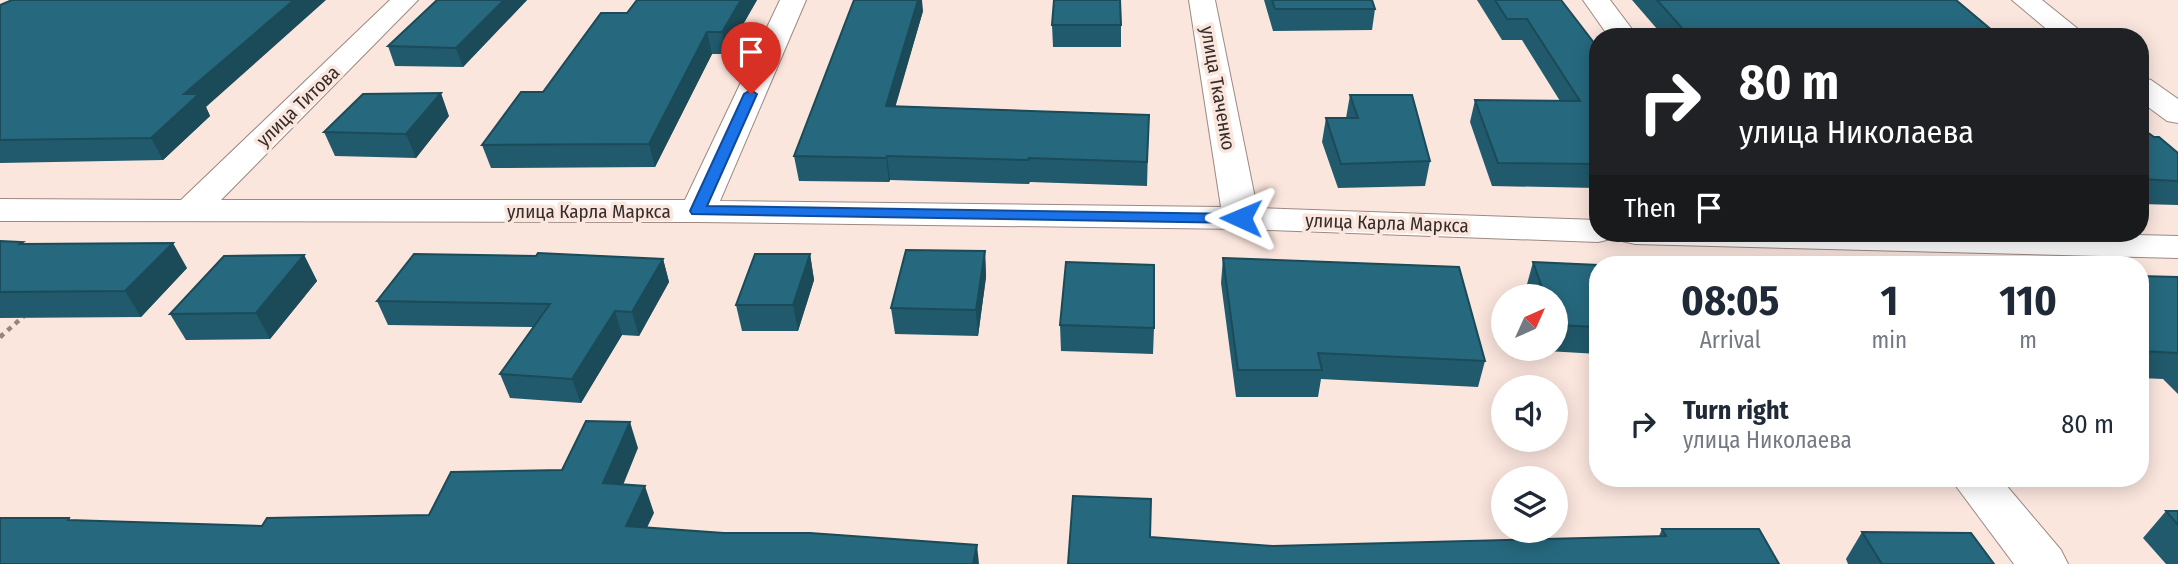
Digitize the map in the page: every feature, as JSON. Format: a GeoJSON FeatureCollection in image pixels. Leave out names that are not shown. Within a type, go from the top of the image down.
{"type":"FeatureCollection","features":[{"type":"Feature","properties":{"kind":"street","name":"улица Титова"},"geometry":{"type":"LineString","coordinates":[[190,211],[405,0]]}},
{"type":"Feature","properties":{"kind":"street"},"geometry":{"type":"LineString","coordinates":[[698,211],[793,0]]}},
{"type":"Feature","properties":{"kind":"street","name":"улица Ткаченко"},"geometry":{"type":"LineString","coordinates":[[1202,0],[1241,218]]}},
{"type":"Feature","properties":{"kind":"street"},"geometry":{"type":"LineString","coordinates":[[1596,0],[1617,28]]}},
{"type":"Feature","properties":{"kind":"street"},"geometry":{"type":"LineString","coordinates":[[2025,0],[2062,28]]}},
{"type":"Feature","properties":{"kind":"street"},"geometry":{"type":"LineString","coordinates":[[2149,93],[2178,114]]}},
{"type":"Feature","properties":{"kind":"street","name":"улица Карла Маркса"},"geometry":{"type":"LineString","coordinates":[[0,211],[698,211],[1241,218],[1589,231]]}},
{"type":"Feature","properties":{"kind":"street"},"geometry":{"type":"LineString","coordinates":[[1748,242],[1785,245],[2178,247]]}},
{"type":"Feature","properties":{"kind":"street"},"geometry":{"type":"LineString","coordinates":[[1980,487],[2043,564]]}},
{"type":"Feature","properties":{"kind":"path"},"geometry":{"type":"LineString","coordinates":[[0,337],[31,310]]}},
{"type":"Feature","properties":{"kind":"building"},"geometry":{"type":"Polygon","coordinates":[[[12,0],[294,0],[184,94],[199,94],[151,138],[0,140],[0,5],[12,0]]]}},
{"type":"Feature","properties":{"kind":"building"},"geometry":{"type":"Polygon","coordinates":[[[437,0],[504,0],[456,48],[388,46],[437,0]]]}},
{"type":"Feature","properties":{"kind":"building"},"geometry":{"type":"Polygon","coordinates":[[[637,0],[741,0],[722,32],[707,32],[649,144],[482,145],[521,92],[543,92],[601,13],[627,13],[637,0]]]}},
{"type":"Feature","properties":{"kind":"building"},"geometry":{"type":"Polygon","coordinates":[[[854,0],[918,0],[886,106],[1149,115],[1147,162],[794,156],[854,0]]]}},
{"type":"Feature","properties":{"kind":"building"},"geometry":{"type":"Polygon","coordinates":[[[1054,0],[1120,0],[1121,25],[1052,25],[1054,0]]]}},
{"type":"Feature","properties":{"kind":"building"},"geometry":{"type":"Polygon","coordinates":[[[1272,0],[1372,0],[1375,9],[1275,9],[1272,0]]]}},
{"type":"Feature","properties":{"kind":"building"},"geometry":{"type":"Polygon","coordinates":[[[1495,0],[1561,0],[1589,36],[1589,164],[1498,163],[1475,100],[1580,101],[1527,19],[1507,19],[1495,0]]]}},
{"type":"Feature","properties":{"kind":"building"},"geometry":{"type":"Polygon","coordinates":[[[1657,0],[1956,0],[1989,28],[1682,28],[1657,0]]]}},
{"type":"Feature","properties":{"kind":"building"},"geometry":{"type":"Polygon","coordinates":[[[441,93],[406,134],[324,132],[363,94],[441,93]]]}},
{"type":"Feature","properties":{"kind":"building"},"geometry":{"type":"Polygon","coordinates":[[[1350,95],[1412,95],[1430,161],[1341,164],[1326,118],[1358,118],[1350,95]]]}},
{"type":"Feature","properties":{"kind":"building"},"geometry":{"type":"Polygon","coordinates":[[[2149,133],[2159,137],[2178,153],[2178,181],[2149,179],[2149,133]]]}},
{"type":"Feature","properties":{"kind":"building"},"geometry":{"type":"Polygon","coordinates":[[[0,241],[23,242],[20,244],[173,243],[125,291],[0,292],[0,241]]]}},
{"type":"Feature","properties":{"kind":"building"},"geometry":{"type":"Polygon","coordinates":[[[906,250],[985,251],[976,310],[891,308],[906,250]]]}},
{"type":"Feature","properties":{"kind":"building"},"geometry":{"type":"Polygon","coordinates":[[[538,253],[663,259],[632,312],[615,311],[572,379],[500,374],[550,304],[377,301],[414,254],[536,256],[538,253]]]}},
{"type":"Feature","properties":{"kind":"building"},"geometry":{"type":"Polygon","coordinates":[[[755,254],[810,254],[793,305],[736,305],[755,254]]]}},
{"type":"Feature","properties":{"kind":"building"},"geometry":{"type":"Polygon","coordinates":[[[304,255],[256,313],[170,314],[224,256],[304,255]]]}},
{"type":"Feature","properties":{"kind":"building"},"geometry":{"type":"Polygon","coordinates":[[[1223,258],[1459,267],[1485,361],[1318,353],[1322,370],[1238,370],[1223,258]]]}},
{"type":"Feature","properties":{"kind":"building"},"geometry":{"type":"Polygon","coordinates":[[[1066,262],[1154,265],[1154,328],[1060,325],[1066,262]]]}},
{"type":"Feature","properties":{"kind":"building"},"geometry":{"type":"Polygon","coordinates":[[[1533,262],[1589,265],[1589,327],[1568,326],[1568,284],[1541,284],[1533,262]]]}},
{"type":"Feature","properties":{"kind":"building"},"geometry":{"type":"Polygon","coordinates":[[[2149,276],[2178,277],[2178,353],[2149,351],[2149,276]]]}},
{"type":"Feature","properties":{"kind":"building"},"geometry":{"type":"Polygon","coordinates":[[[586,421],[630,422],[603,483],[645,486],[626,526],[724,533],[810,533],[977,545],[973,564],[0,564],[0,518],[69,518],[68,520],[262,526],[267,518],[429,515],[451,472],[562,470],[586,421]]]}},
{"type":"Feature","properties":{"kind":"building"},"geometry":{"type":"Polygon","coordinates":[[[1073,496],[1151,499],[1150,537],[1273,546],[1491,540],[1491,543],[1568,543],[1568,538],[1666,536],[1662,529],[1759,529],[1779,564],[1068,564],[1073,496]]]}},
{"type":"Feature","properties":{"kind":"building"},"geometry":{"type":"Polygon","coordinates":[[[2166,511],[2178,511],[2178,525],[2166,511]]]}},
{"type":"Feature","properties":{"kind":"building"},"geometry":{"type":"Polygon","coordinates":[[[1862,532],[1971,533],[1994,564],[1882,564],[1862,532]]]}},
{"type":"Feature","properties":{"kind":"route"},"geometry":{"type":"LineString","coordinates":[[751,94],[698,211],[1241,218]]}}]}
